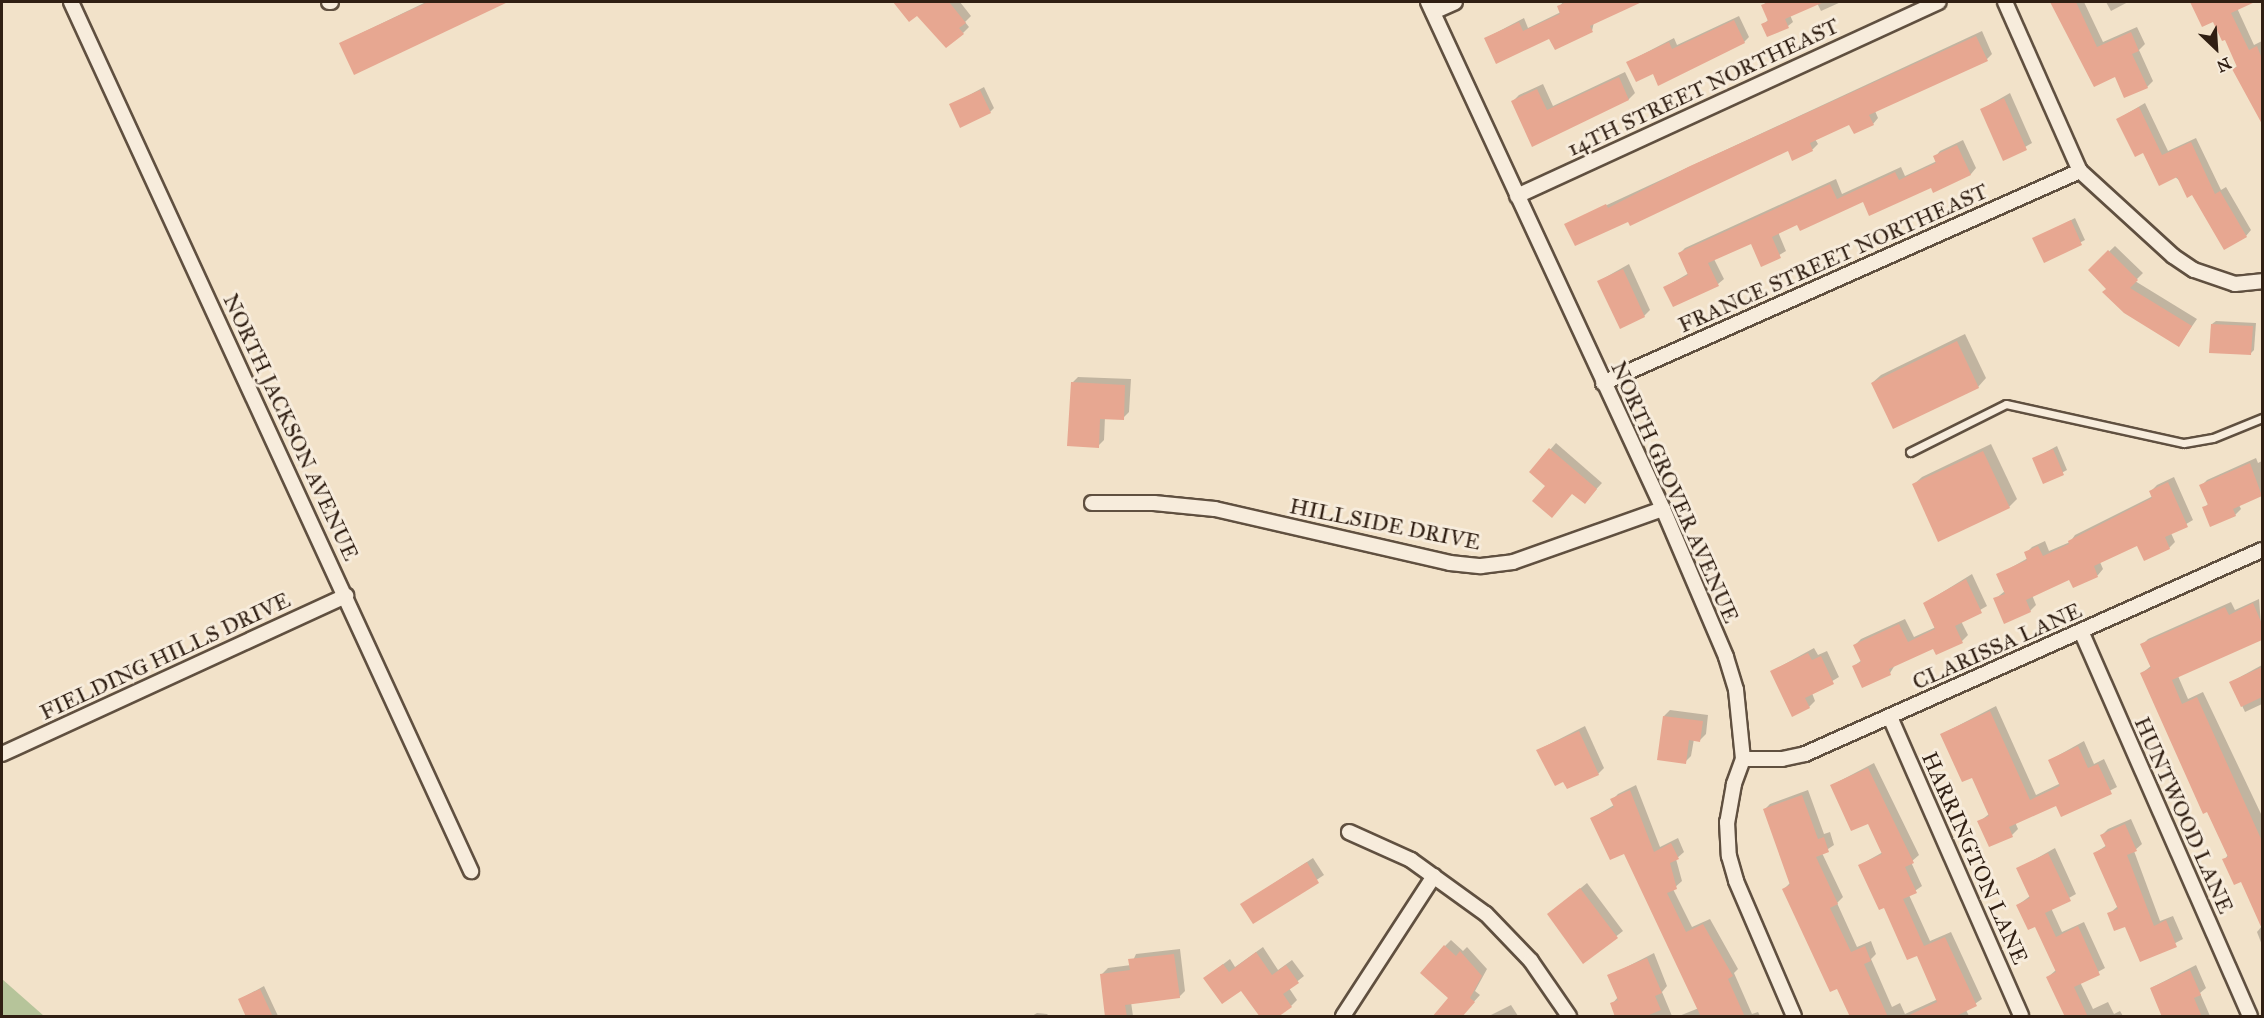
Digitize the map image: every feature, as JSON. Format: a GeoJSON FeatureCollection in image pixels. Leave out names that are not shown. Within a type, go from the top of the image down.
{"type":"FeatureCollection","features":[{"type":"Feature","properties":{"kind":"street","name":"NORTH JACKSON AVENUE"},"geometry":{"type":"LineString","coordinates":[[71,2],[471,871]]}},
{"type":"Feature","properties":{"kind":"street"},"geometry":{"type":"LineString","coordinates":[[1430,7],[1455,2]]}},
{"type":"Feature","properties":{"kind":"street","name":"14TH STREET NORTHEAST"},"geometry":{"type":"LineString","coordinates":[[1518,196],[1940,2]]}},
{"type":"Feature","properties":{"kind":"street"},"geometry":{"type":"LineString","coordinates":[[2006,2],[2080,171],[2173,256],[2194,270],[2235,284],[2262,281]]}},
{"type":"Feature","properties":{"kind":"street","name":"NORTH GROVER AVENUE"},"geometry":{"type":"LineString","coordinates":[[1430,7],[1663,509],[1726,657],[1736,690],[1743,759],[1734,784],[1727,822],[1729,856],[1736,881],[1794,1017]]}},
{"type":"Feature","properties":{"kind":"street","name":"FRANCE STREET NORTHEAST"},"geometry":{"type":"LineString","coordinates":[[1603,383],[2080,171]]}},
{"type":"Feature","properties":{"kind":"street","name":"HILLSIDE DRIVE"},"geometry":{"type":"LineString","coordinates":[[1092,503],[1154,503],[1215,509],[1450,563],[1481,566],[1513,562],[1663,509]]}},
{"type":"Feature","properties":{"kind":"street","name":"CLARISSA LANE"},"geometry":{"type":"LineString","coordinates":[[1743,759],[1805,754],[2262,550]]}},
{"type":"Feature","properties":{"kind":"street","name":"FIELDING HILLS DRIVE"},"geometry":{"type":"LineString","coordinates":[[2,754],[346,596]]}},
{"type":"Feature","properties":{"kind":"street","name":"HUNTWOOD LANE"},"geometry":{"type":"LineString","coordinates":[[2081,631],[2250,1017]]}},
{"type":"Feature","properties":{"kind":"street","name":"HARRINGTON LANE"},"geometry":{"type":"LineString","coordinates":[[1890,717],[2022,1017]]}},
{"type":"Feature","properties":{"kind":"street"},"geometry":{"type":"LineString","coordinates":[[1349,832],[1411,860],[1458,891],[1532,960],[1569,1017]]}},
{"type":"Feature","properties":{"kind":"street"},"geometry":{"type":"LineString","coordinates":[[1343,1017],[1434,876]]}},
{"type":"Feature","properties":{"kind":"lane"},"geometry":{"type":"LineString","coordinates":[[1910,452],[2006,404],[2184,443],[2213,438],[2262,418]]}},
{"type":"Feature","properties":{"kind":"green space"},"geometry":{"type":"Polygon","coordinates":[[[2,979],[44,1016],[2,1016],[2,979]]]}},
{"type":"Feature","properties":{"kind":"building"},"geometry":{"type":"Polygon","coordinates":[[[428,2],[508,2],[354,75],[339,43],[428,2]]]}},
{"type":"Feature","properties":{"kind":"building"},"geometry":{"type":"Polygon","coordinates":[[[893,2],[949,2],[966,23],[959,28],[964,34],[946,48],[917,16],[909,22],[893,2]]]}},
{"type":"Feature","properties":{"kind":"building"},"geometry":{"type":"Polygon","coordinates":[[[1567,2],[1642,2],[1590,26],[1593,32],[1555,50],[1549,39],[1496,64],[1484,38],[1519,22],[1523,31],[1560,14],[1557,6],[1567,2]]]}},
{"type":"Feature","properties":{"kind":"building"},"geometry":{"type":"Polygon","coordinates":[[[1769,2],[1824,2],[1785,19],[1789,28],[1767,37],[1761,24],[1768,21],[1761,5],[1769,2]]]}},
{"type":"Feature","properties":{"kind":"building"},"geometry":{"type":"Polygon","coordinates":[[[2050,2],[2076,2],[2097,47],[2131,32],[2139,51],[2132,54],[2148,88],[2124,98],[2115,77],[2094,87],[2050,2]]]}},
{"type":"Feature","properties":{"kind":"building"},"geometry":{"type":"Polygon","coordinates":[[[2190,2],[2255,2],[2231,13],[2249,50],[2257,46],[2262,59],[2262,124],[2232,69],[2237,67],[2225,40],[2222,41],[2213,22],[2202,27],[2190,2]]]}},
{"type":"Feature","properties":{"kind":"building"},"geometry":{"type":"Polygon","coordinates":[[[1734,20],[1745,43],[1658,86],[1653,74],[1636,82],[1626,62],[1669,42],[1672,49],[1734,20]]]}},
{"type":"Feature","properties":{"kind":"building"},"geometry":{"type":"Polygon","coordinates":[[[1976,36],[1988,61],[1869,115],[1874,125],[1854,134],[1849,125],[1810,143],[1813,151],[1792,161],[1788,151],[1630,226],[1628,222],[1575,246],[1564,224],[1606,204],[1608,208],[1688,167],[1976,36]]]}},
{"type":"Feature","properties":{"kind":"building"},"geometry":{"type":"Polygon","coordinates":[[[1619,77],[1629,100],[1532,147],[1511,101],[1537,89],[1547,110],[1619,77]]]}},
{"type":"Feature","properties":{"kind":"building"},"geometry":{"type":"Polygon","coordinates":[[[980,90],[991,113],[960,128],[949,104],[980,90]]]}},
{"type":"Feature","properties":{"kind":"building"},"geometry":{"type":"Polygon","coordinates":[[[2004,98],[2027,150],[2003,161],[1980,109],[2004,98]]]}},
{"type":"Feature","properties":{"kind":"building"},"geometry":{"type":"Polygon","coordinates":[[[2139,107],[2162,155],[2191,142],[2215,194],[2220,191],[2247,237],[2224,250],[2192,195],[2187,198],[2177,177],[2159,186],[2143,153],[2135,157],[2116,119],[2139,107]]]}},
{"type":"Feature","properties":{"kind":"building"},"geometry":{"type":"Polygon","coordinates":[[[1957,145],[1971,175],[1933,193],[1931,188],[1869,216],[1863,202],[1800,231],[1797,225],[1772,237],[1781,258],[1761,267],[1751,244],[1708,263],[1719,286],[1673,307],[1663,287],[1688,275],[1678,253],[1830,184],[1837,199],[1895,172],[1899,180],[1936,163],[1933,156],[1957,145]]]}},
{"type":"Feature","properties":{"kind":"building"},"geometry":{"type":"Polygon","coordinates":[[[2071,220],[2082,245],[2044,263],[2032,238],[2071,220]]]}},
{"type":"Feature","properties":{"kind":"building"},"geometry":{"type":"Polygon","coordinates":[[[2108,250],[2138,280],[2130,288],[2192,326],[2179,347],[2124,313],[2102,292],[2106,289],[2088,270],[2108,250]]]}},
{"type":"Feature","properties":{"kind":"building"},"geometry":{"type":"Polygon","coordinates":[[[1623,269],[1645,317],[1620,329],[1597,281],[1623,269]]]}},
{"type":"Feature","properties":{"kind":"building"},"geometry":{"type":"Polygon","coordinates":[[[2211,324],[2253,326],[2251,355],[2209,353],[2211,324]]]}},
{"type":"Feature","properties":{"kind":"building"},"geometry":{"type":"Polygon","coordinates":[[[1957,341],[1979,388],[1893,429],[1871,383],[1957,341]]]}},
{"type":"Feature","properties":{"kind":"building"},"geometry":{"type":"Polygon","coordinates":[[[1071,382],[1125,385],[1124,420],[1100,419],[1099,448],[1067,446],[1071,382]]]}},
{"type":"Feature","properties":{"kind":"building"},"geometry":{"type":"Polygon","coordinates":[[[1549,448],[1597,489],[1585,504],[1572,494],[1552,518],[1532,501],[1545,486],[1529,472],[1549,448]]]}},
{"type":"Feature","properties":{"kind":"building"},"geometry":{"type":"Polygon","coordinates":[[[2053,449],[2064,475],[2043,484],[2032,458],[2053,449]]]}},
{"type":"Feature","properties":{"kind":"building"},"geometry":{"type":"Polygon","coordinates":[[[1983,451],[2010,508],[1938,542],[1912,484],[1983,451]]]}},
{"type":"Feature","properties":{"kind":"building"},"geometry":{"type":"Polygon","coordinates":[[[2250,463],[2262,496],[2233,509],[2236,516],[2210,527],[2202,507],[2208,505],[2199,485],[2250,463]]]}},
{"type":"Feature","properties":{"kind":"building"},"geometry":{"type":"Polygon","coordinates":[[[2168,482],[2188,527],[2165,537],[2170,549],[2144,561],[2137,546],[2094,566],[2098,577],[2073,588],[2069,580],[2026,600],[2031,612],[2004,624],[1993,598],[2005,594],[1996,574],[2027,560],[2024,552],[2038,546],[2043,556],[2069,544],[2068,541],[2152,498],[2149,491],[2168,482]]]}},
{"type":"Feature","properties":{"kind":"building"},"geometry":{"type":"Polygon","coordinates":[[[1966,579],[1982,613],[1955,626],[1963,643],[1936,655],[1933,649],[1889,669],[1891,675],[1862,688],[1852,666],[1861,662],[1853,645],[1899,624],[1908,642],[1935,629],[1923,603],[1966,579]]]}},
{"type":"Feature","properties":{"kind":"building"},"geometry":{"type":"Polygon","coordinates":[[[2253,603],[2262,624],[2262,640],[2172,680],[2182,704],[2197,697],[2262,841],[2262,929],[2241,882],[2234,885],[2222,859],[2228,857],[2207,812],[2203,814],[2140,673],[2151,668],[2140,644],[2225,607],[2229,615],[2253,603]]]}},
{"type":"Feature","properties":{"kind":"building"},"geometry":{"type":"Polygon","coordinates":[[[1808,653],[1812,660],[1821,656],[1834,684],[1805,698],[1810,708],[1792,717],[1770,671],[1808,653]]]}},
{"type":"Feature","properties":{"kind":"building"},"geometry":{"type":"Polygon","coordinates":[[[2262,667],[2262,697],[2241,707],[2229,682],[2262,667]]]}},
{"type":"Feature","properties":{"kind":"building"},"geometry":{"type":"Polygon","coordinates":[[[1990,711],[2030,800],[2060,786],[2048,760],[2078,746],[2088,768],[2098,764],[2112,794],[2061,817],[2056,806],[2009,827],[2013,837],[1989,847],[1977,821],[1989,816],[1972,778],[1962,782],[1940,734],[1990,711]]]}},
{"type":"Feature","properties":{"kind":"building"},"geometry":{"type":"Polygon","coordinates":[[[1663,716],[1703,721],[1700,742],[1689,740],[1686,764],[1657,760],[1663,716]]]}},
{"type":"Feature","properties":{"kind":"building"},"geometry":{"type":"Polygon","coordinates":[[[1579,731],[1599,775],[1567,789],[1563,782],[1555,786],[1536,750],[1579,731]]]}},
{"type":"Feature","properties":{"kind":"building"},"geometry":{"type":"Polygon","coordinates":[[[1868,768],[1914,863],[1905,867],[1917,893],[1903,899],[1924,946],[1945,937],[1977,1006],[1954,1017],[1905,1017],[1937,1002],[1917,956],[1907,960],[1884,908],[1879,910],[1858,865],[1882,854],[1868,824],[1851,831],[1830,785],[1868,768]]]}},
{"type":"Feature","properties":{"kind":"building"},"geometry":{"type":"Polygon","coordinates":[[[1630,790],[1654,852],[1671,843],[1679,859],[1670,863],[1677,889],[1667,893],[1686,932],[1703,924],[1733,976],[1728,979],[1745,1017],[1701,1017],[1624,854],[1610,860],[1590,818],[1614,807],[1610,799],[1630,790]]]}},
{"type":"Feature","properties":{"kind":"building"},"geometry":{"type":"Polygon","coordinates":[[[1802,795],[1818,839],[1824,837],[1829,852],[1816,857],[1838,904],[1830,908],[1851,952],[1865,946],[1871,961],[1864,964],[1888,1017],[1850,1017],[1837,989],[1830,992],[1782,889],[1790,885],[1763,809],[1802,795]]]}},
{"type":"Feature","properties":{"kind":"building"},"geometry":{"type":"Polygon","coordinates":[[[2125,824],[2137,851],[2127,855],[2154,926],[2166,920],[2177,947],[2140,962],[2125,927],[2114,931],[2107,913],[2118,909],[2093,853],[2106,847],[2100,835],[2125,824]]]}},
{"type":"Feature","properties":{"kind":"building"},"geometry":{"type":"Polygon","coordinates":[[[2048,853],[2071,901],[2045,913],[2056,937],[2078,926],[2100,975],[2074,987],[2088,1017],[2065,1017],[2046,977],[2056,972],[2035,927],[2028,930],[2016,905],[2030,898],[2016,868],[2048,853]]]}},
{"type":"Feature","properties":{"kind":"building"},"geometry":{"type":"Polygon","coordinates":[[[1307,862],[1319,883],[1253,924],[1240,904],[1307,862]]]}},
{"type":"Feature","properties":{"kind":"building"},"geometry":{"type":"Polygon","coordinates":[[[1580,888],[1618,938],[1583,964],[1547,914],[1580,888]]]}},
{"type":"Feature","properties":{"kind":"building"},"geometry":{"type":"Polygon","coordinates":[[[1444,945],[1456,956],[1460,951],[1482,976],[1470,998],[1475,1002],[1462,1017],[1432,1017],[1448,998],[1420,973],[1444,945]]]}},
{"type":"Feature","properties":{"kind":"building"},"geometry":{"type":"Polygon","coordinates":[[[1256,952],[1272,975],[1286,965],[1299,983],[1283,994],[1292,1007],[1278,1017],[1260,1017],[1241,991],[1222,1004],[1203,978],[1223,964],[1229,972],[1256,952]]]}},
{"type":"Feature","properties":{"kind":"building"},"geometry":{"type":"Polygon","coordinates":[[[1174,954],[1180,998],[1125,1005],[1127,1017],[1105,1017],[1100,974],[1130,970],[1128,959],[1174,954]]]}},
{"type":"Feature","properties":{"kind":"building"},"geometry":{"type":"Polygon","coordinates":[[[1647,958],[1662,993],[1655,996],[1661,1010],[1644,1017],[1615,1017],[1610,1003],[1618,1000],[1607,975],[1647,958]]]}},
{"type":"Feature","properties":{"kind":"building"},"geometry":{"type":"Polygon","coordinates":[[[2190,970],[2201,995],[2194,998],[2202,1017],[2162,1017],[2150,988],[2190,970]]]}},
{"type":"Feature","properties":{"kind":"building"},"geometry":{"type":"Polygon","coordinates":[[[260,989],[273,1017],[246,1017],[238,999],[260,989]]]}}]}
